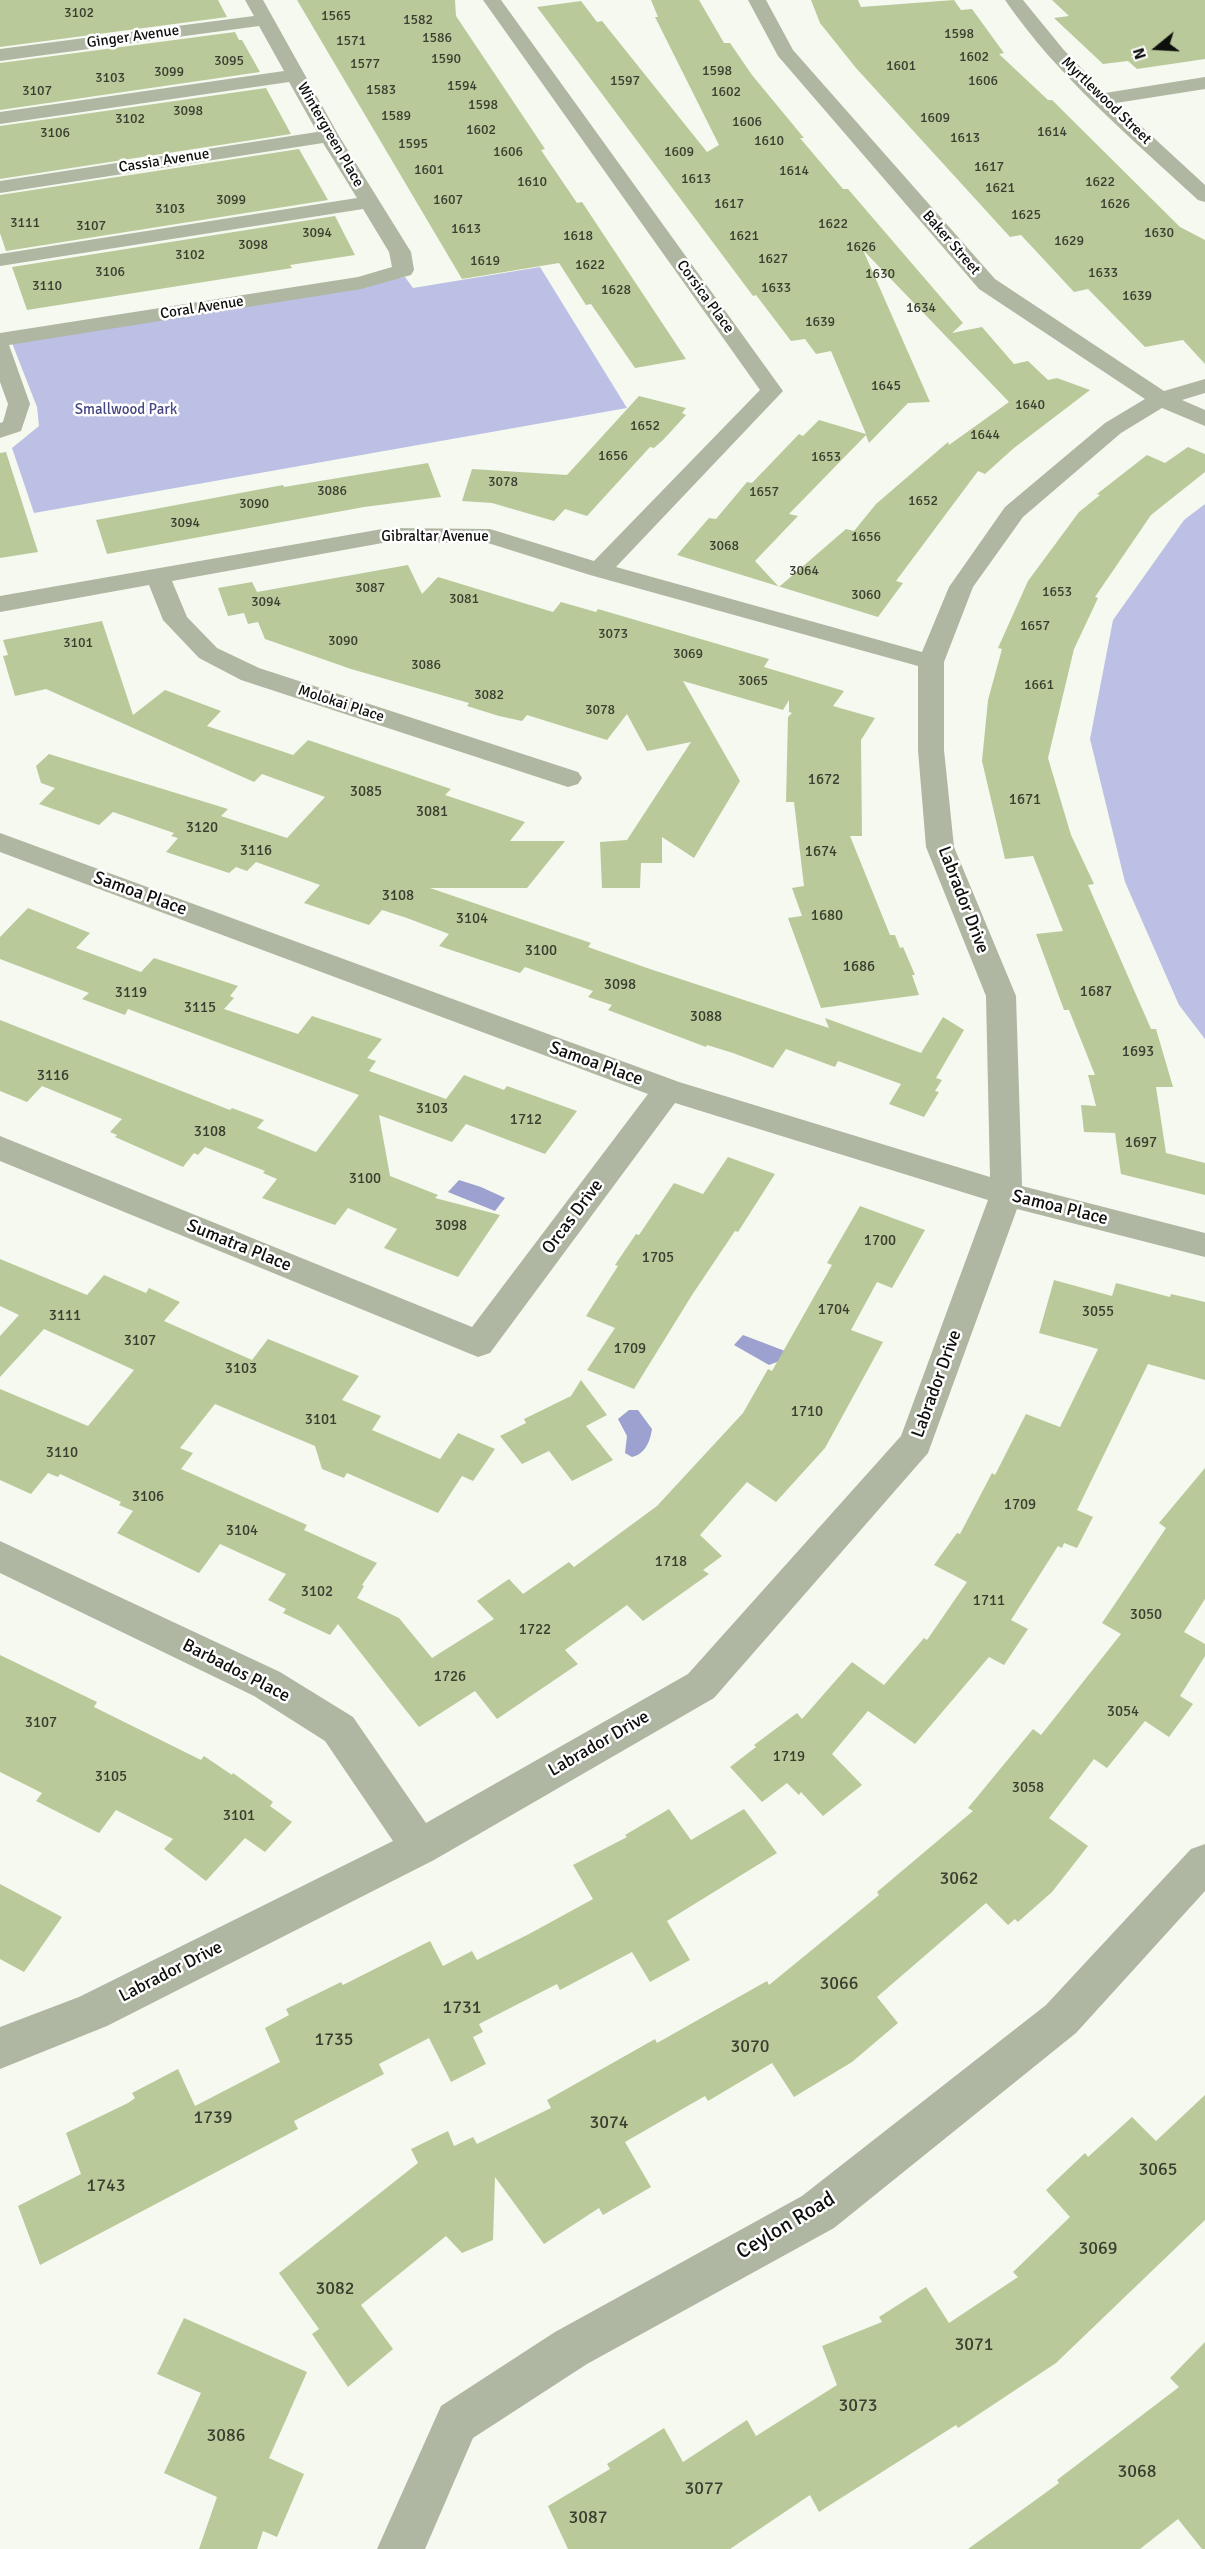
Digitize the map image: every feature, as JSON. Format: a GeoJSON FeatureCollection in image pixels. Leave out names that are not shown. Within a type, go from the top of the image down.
{"type":"FeatureCollection","features":[{"type":"Feature","properties":{"kind":"street","name":"Wintergreen Place"},"geometry":{"type":"LineString","coordinates":[[254,0],[329,136],[400,252],[403,270]]}},
{"type":"Feature","properties":{"kind":"street","name":"Corsica Place"},"geometry":{"type":"LineString","coordinates":[[492,0],[772,391],[599,570]]}},
{"type":"Feature","properties":{"kind":"street","name":"Baker Street"},"geometry":{"type":"LineString","coordinates":[[757,0],[785,52],[987,284],[1161,399],[1205,419]]}},
{"type":"Feature","properties":{"kind":"street","name":"Myrtlewood Street"},"geometry":{"type":"LineString","coordinates":[[1014,0],[1037,33],[1102,99],[1205,196]]}},
{"type":"Feature","properties":{"kind":"street","name":"Ginger Avenue"},"geometry":{"type":"LineString","coordinates":[[0,55],[265,20]]}},
{"type":"Feature","properties":{"kind":"street"},"geometry":{"type":"LineString","coordinates":[[0,118],[295,75]]}},
{"type":"Feature","properties":{"kind":"street"},"geometry":{"type":"LineString","coordinates":[[1102,99],[1205,83]]}},
{"type":"Feature","properties":{"kind":"street","name":"Cassia Avenue"},"geometry":{"type":"LineString","coordinates":[[0,187],[329,136]]}},
{"type":"Feature","properties":{"kind":"street"},"geometry":{"type":"LineString","coordinates":[[0,260],[369,202]]}},
{"type":"Feature","properties":{"kind":"street","name":"Coral Avenue"},"geometry":{"type":"LineString","coordinates":[[0,340],[360,283],[403,270]]}},
{"type":"Feature","properties":{"kind":"street"},"geometry":{"type":"LineString","coordinates":[[0,349],[19,404],[7,428]]}},
{"type":"Feature","properties":{"kind":"street","name":"Labrador Drive"},"geometry":{"type":"LineString","coordinates":[[0,2048],[92,2012],[420,1847],[700,1686],[916,1443],[1006,1194],[1001,996],[940,848],[931,750],[931,662],[961,587],[1014,512],[1113,428],[1161,399],[1205,386]]}},
{"type":"Feature","properties":{"kind":"street","name":"Gibraltar Avenue"},"geometry":{"type":"LineString","coordinates":[[0,604],[388,535],[490,536],[599,570],[931,662]]}},
{"type":"Feature","properties":{"kind":"street","name":"Molokai Place"},"geometry":{"type":"LineString","coordinates":[[157,575],[176,620],[208,653],[250,674],[568,778]]}},
{"type":"Feature","properties":{"kind":"street","name":"Samoa Place"},"geometry":{"type":"LineString","coordinates":[[0,842],[668,1090],[1006,1194],[1205,1245]]}},
{"type":"Feature","properties":{"kind":"street","name":"Orcas Drive"},"geometry":{"type":"LineString","coordinates":[[478,1344],[668,1090]]}},
{"type":"Feature","properties":{"kind":"street","name":"Sumatra Place"},"geometry":{"type":"LineString","coordinates":[[0,1148],[478,1344]]}},
{"type":"Feature","properties":{"kind":"street","name":"Barbados Place"},"geometry":{"type":"LineString","coordinates":[[0,1556],[267,1684],[339,1729],[420,1847]]}},
{"type":"Feature","properties":{"kind":"street","name":"Ceylon Road"},"geometry":{"type":"LineString","coordinates":[[401,2549],[457,2422],[572,2348],[818,2212],[1061,2019],[1205,1862]]}},
{"type":"Feature","properties":{"kind":"green space","name":"Smallwood Park"},"geometry":{"type":"Polygon","coordinates":[[[540,267],[627,408],[34,513],[12,448],[39,426],[37,407],[12,343],[405,277],[413,288],[540,267]]]}},
{"type":"Feature","properties":{"kind":"green space"},"geometry":{"type":"Polygon","coordinates":[[[1205,504],[1205,1039],[1179,1005],[1125,882],[1090,739],[1113,620],[1184,520],[1205,504]]]}},
{"type":"Feature","properties":{"kind":"shaded area"},"geometry":{"type":"Polygon","coordinates":[[[459,1180],[505,1198],[495,1211],[448,1192],[459,1180]]]}},
{"type":"Feature","properties":{"kind":"shaded area"},"geometry":{"type":"Polygon","coordinates":[[[743,1335],[785,1351],[781,1366],[777,1362],[769,1365],[734,1345],[743,1335]]]}},
{"type":"Feature","properties":{"kind":"shaded area"},"geometry":{"type":"Polygon","coordinates":[[[629,1410],[638,1410],[652,1429],[646,1447],[632,1457],[625,1453],[627,1436],[618,1419],[629,1410]]]}},
{"type":"Feature","properties":{"kind":"building"},"geometry":{"type":"Polygon","coordinates":[[[0,0],[218,0],[227,17],[0,47],[0,0]]]}},
{"type":"Feature","properties":{"kind":"building"},"geometry":{"type":"Polygon","coordinates":[[[297,0],[455,0],[456,16],[545,149],[541,150],[577,203],[582,202],[686,359],[635,368],[591,304],[586,305],[559,263],[462,279],[297,0]]]}},
{"type":"Feature","properties":{"kind":"building"},"geometry":{"type":"Polygon","coordinates":[[[651,0],[699,0],[724,43],[730,43],[752,75],[804,138],[800,138],[843,189],[848,189],[963,323],[952,333],[982,327],[1014,364],[1028,361],[1048,380],[1057,378],[1090,390],[1014,448],[985,474],[978,471],[896,581],[903,583],[878,617],[779,587],[846,529],[854,531],[876,504],[948,442],[949,445],[1009,402],[863,250],[930,402],[908,403],[869,443],[866,435],[789,514],[798,516],[755,561],[778,586],[677,555],[709,518],[716,519],[747,482],[752,483],[799,434],[803,436],[819,420],[866,434],[831,351],[816,354],[805,339],[791,341],[756,295],[753,296],[537,7],[581,1],[597,22],[602,21],[707,152],[719,145],[655,17],[658,17],[651,0]]]}},
{"type":"Feature","properties":{"kind":"building"},"geometry":{"type":"Polygon","coordinates":[[[811,0],[858,0],[861,7],[954,0],[961,10],[972,9],[1004,53],[999,54],[1048,100],[1052,100],[1180,227],[1205,240],[1205,364],[1183,340],[1145,347],[1088,289],[1074,292],[1021,235],[1010,237],[856,68],[820,23],[811,0]]]}},
{"type":"Feature","properties":{"kind":"building"},"geometry":{"type":"Polygon","coordinates":[[[1052,0],[1205,0],[1205,59],[1137,69],[1128,61],[1103,64],[1054,18],[1069,16],[1052,0]]]}},
{"type":"Feature","properties":{"kind":"building"},"geometry":{"type":"Polygon","coordinates":[[[235,32],[260,72],[0,110],[0,63],[235,32]]]}},
{"type":"Feature","properties":{"kind":"building"},"geometry":{"type":"Polygon","coordinates":[[[266,88],[291,134],[0,179],[0,126],[266,88]]]}},
{"type":"Feature","properties":{"kind":"building"},"geometry":{"type":"Polygon","coordinates":[[[299,149],[328,200],[6,251],[0,233],[0,195],[299,149]]]}},
{"type":"Feature","properties":{"kind":"building"},"geometry":{"type":"Polygon","coordinates":[[[335,216],[355,255],[290,265],[292,268],[27,310],[12,267],[335,216]]]}},
{"type":"Feature","properties":{"kind":"building"},"geometry":{"type":"Polygon","coordinates":[[[639,396],[686,408],[682,413],[686,415],[654,448],[650,447],[587,516],[565,509],[554,521],[492,503],[462,501],[472,469],[567,475],[639,396]]]}},
{"type":"Feature","properties":{"kind":"building"},"geometry":{"type":"Polygon","coordinates":[[[1188,447],[1205,454],[1205,472],[1151,515],[1095,597],[1098,598],[1074,649],[1048,758],[1071,835],[1094,884],[1088,885],[1151,1029],[1156,1029],[1173,1087],[1156,1087],[1166,1153],[1205,1163],[1205,1195],[1121,1174],[1115,1133],[1084,1132],[1081,1105],[1096,1106],[1088,1075],[1095,1075],[1069,1010],[1064,1010],[1036,934],[1063,931],[1033,856],[1005,859],[982,761],[988,700],[1002,649],[998,648],[1028,581],[1079,512],[1100,495],[1097,494],[1147,455],[1165,463],[1188,447]]]}},
{"type":"Feature","properties":{"kind":"building"},"geometry":{"type":"Polygon","coordinates":[[[6,452],[38,552],[0,558],[0,453],[6,452]]]}},
{"type":"Feature","properties":{"kind":"building"},"geometry":{"type":"Polygon","coordinates":[[[428,463],[441,497],[364,507],[107,554],[96,520],[283,485],[284,487],[428,463]]]}},
{"type":"Feature","properties":{"kind":"building"},"geometry":{"type":"Polygon","coordinates":[[[408,565],[422,594],[438,577],[553,612],[561,602],[596,612],[598,609],[769,659],[764,667],[844,691],[833,706],[875,718],[861,740],[862,836],[850,836],[890,935],[895,935],[900,948],[903,947],[915,975],[912,975],[919,995],[821,1008],[788,918],[802,916],[792,888],[804,886],[794,802],[786,802],[788,717],[792,713],[789,712],[789,700],[783,710],[683,681],[740,781],[694,858],[662,837],[662,863],[641,863],[640,888],[602,888],[600,842],[627,840],[691,742],[647,751],[627,714],[607,740],[527,715],[522,721],[499,716],[467,706],[469,703],[351,669],[265,639],[258,622],[248,624],[244,613],[228,616],[218,588],[252,582],[257,592],[408,565]]]}},
{"type":"Feature","properties":{"kind":"building"},"geometry":{"type":"Polygon","coordinates":[[[102,621],[133,715],[165,690],[221,711],[207,726],[293,755],[308,740],[451,789],[445,795],[525,822],[510,841],[565,841],[527,888],[430,888],[591,943],[588,947],[647,968],[829,1028],[825,1018],[921,1053],[943,1017],[964,1030],[936,1078],[942,1080],[935,1091],[939,1092],[924,1117],[889,1104],[901,1084],[838,1061],[835,1067],[786,1049],[773,1068],[733,1053],[707,1045],[706,1047],[608,1010],[612,1005],[588,997],[593,991],[525,967],[520,973],[439,946],[449,934],[407,918],[382,910],[369,925],[304,903],[320,885],[256,862],[247,871],[236,867],[229,873],[166,852],[178,838],[171,836],[174,833],[113,812],[99,825],[39,804],[55,788],[41,783],[36,766],[49,754],[228,809],[221,816],[287,838],[325,797],[262,774],[254,782],[46,689],[15,696],[3,656],[8,655],[3,640],[102,621]]]}},
{"type":"Feature","properties":{"kind":"building"},"geometry":{"type":"Polygon","coordinates":[[[28,908],[90,933],[76,948],[141,972],[154,958],[238,986],[230,996],[234,998],[224,1009],[298,1034],[312,1016],[382,1039],[367,1058],[376,1061],[369,1071],[446,1099],[464,1075],[504,1090],[507,1086],[577,1111],[545,1154],[466,1124],[452,1142],[379,1115],[390,1176],[438,1195],[435,1198],[500,1215],[458,1277],[384,1248],[397,1229],[348,1208],[335,1225],[262,1198],[277,1179],[263,1173],[265,1171],[205,1147],[198,1155],[194,1153],[183,1167],[115,1137],[117,1135],[110,1132],[122,1119],[42,1086],[27,1102],[0,1091],[0,1020],[230,1110],[232,1108],[264,1120],[257,1128],[316,1152],[359,1095],[128,1009],[125,1015],[82,999],[89,993],[0,959],[0,937],[28,908]]]}},
{"type":"Feature","properties":{"kind":"building"},"geometry":{"type":"Polygon","coordinates":[[[728,1157],[775,1174],[738,1232],[735,1231],[692,1295],[634,1389],[587,1370],[615,1328],[586,1316],[618,1266],[615,1265],[636,1234],[639,1235],[674,1183],[703,1194],[728,1157]]]}},
{"type":"Feature","properties":{"kind":"building"},"geometry":{"type":"Polygon","coordinates":[[[860,1206],[925,1230],[892,1288],[877,1282],[851,1330],[883,1342],[825,1448],[776,1502],[747,1482],[700,1535],[722,1556],[703,1570],[709,1574],[643,1621],[627,1605],[565,1650],[578,1664],[497,1719],[475,1691],[419,1727],[338,1624],[330,1635],[283,1613],[286,1609],[268,1600],[286,1574],[220,1544],[199,1573],[117,1533],[133,1511],[119,1505],[121,1502],[60,1474],[58,1477],[48,1473],[31,1494],[0,1480],[0,1389],[88,1426],[134,1370],[44,1329],[0,1377],[0,1336],[19,1315],[0,1306],[0,1259],[87,1295],[104,1275],[146,1293],[149,1288],[180,1302],[164,1321],[252,1360],[268,1339],[359,1376],[342,1400],[381,1416],[372,1430],[440,1459],[458,1433],[495,1449],[473,1481],[462,1476],[438,1513],[347,1473],[344,1478],[322,1469],[315,1446],[215,1404],[180,1448],[193,1453],[181,1469],[307,1525],[304,1530],[377,1563],[362,1585],[364,1586],[357,1598],[399,1618],[432,1658],[494,1619],[477,1601],[509,1579],[523,1594],[569,1562],[574,1567],[657,1506],[743,1413],[768,1369],[772,1371],[832,1265],[827,1263],[860,1206]]]}},
{"type":"Feature","properties":{"kind":"building"},"geometry":{"type":"Polygon","coordinates":[[[1054,1280],[1112,1296],[1116,1283],[1170,1297],[1171,1294],[1205,1302],[1205,1380],[1148,1364],[1077,1510],[1093,1517],[1077,1548],[1064,1543],[1062,1548],[1058,1546],[1011,1620],[1028,1629],[1004,1665],[989,1657],[915,1744],[868,1711],[832,1754],[862,1785],[823,1816],[801,1792],[799,1795],[787,1783],[762,1802],[730,1767],[756,1747],[754,1745],[797,1713],[802,1719],[852,1662],[884,1685],[924,1638],[927,1640],[967,1582],[934,1565],[957,1533],[960,1534],[992,1473],[995,1475],[1026,1414],[1060,1427],[1098,1349],[1039,1333],[1054,1280]]]}},
{"type":"Feature","properties":{"kind":"building"},"geometry":{"type":"Polygon","coordinates":[[[581,1380],[607,1415],[586,1426],[613,1460],[572,1481],[549,1451],[522,1464],[500,1436],[526,1423],[524,1419],[571,1396],[581,1380]]]}},
{"type":"Feature","properties":{"kind":"building"},"geometry":{"type":"Polygon","coordinates":[[[1205,1468],[1205,1599],[1184,1632],[1205,1644],[1205,1656],[1180,1696],[1193,1704],[1169,1737],[1145,1721],[1107,1768],[1094,1759],[1049,1818],[1088,1846],[1052,1892],[1018,1922],[1015,1919],[1008,1925],[986,1903],[877,1997],[898,2023],[852,2062],[794,2097],[772,2063],[708,2101],[705,2096],[625,2142],[651,2187],[603,2215],[599,2208],[544,2244],[495,2177],[493,2240],[462,2253],[446,2236],[361,2305],[393,2349],[348,2387],[312,2334],[319,2329],[279,2273],[418,2163],[411,2149],[448,2131],[454,2146],[473,2137],[477,2144],[551,2108],[547,2100],[655,2039],[657,2043],[767,1981],[769,1985],[879,1895],[877,1892],[973,1811],[968,1808],[1033,1729],[1041,1735],[1121,1634],[1102,1623],[1166,1528],[1159,1523],[1205,1468]]]}},
{"type":"Feature","properties":{"kind":"building"},"geometry":{"type":"Polygon","coordinates":[[[0,1655],[97,1702],[94,1707],[201,1760],[204,1756],[232,1775],[233,1773],[273,1802],[270,1806],[292,1822],[265,1852],[245,1838],[206,1881],[164,1849],[173,1839],[116,1810],[99,1833],[36,1801],[42,1793],[0,1772],[0,1655]]]}},
{"type":"Feature","properties":{"kind":"building"},"geometry":{"type":"Polygon","coordinates":[[[669,1809],[691,1840],[744,1809],[777,1853],[667,1921],[690,1960],[650,1982],[632,1952],[560,1990],[557,1984],[479,2024],[483,2032],[473,2037],[486,2064],[451,2082],[429,2038],[379,2064],[384,2074],[294,2121],[298,2129],[40,2265],[18,2206],[81,2174],[66,2133],[128,2103],[135,2098],[132,2093],[178,2069],[195,2106],[280,2062],[265,2028],[289,2015],[286,2009],[341,1982],[343,1985],[430,1941],[443,1966],[472,1951],[477,1960],[529,1934],[593,1899],[573,1865],[627,1837],[625,1835],[669,1809]]]}},
{"type":"Feature","properties":{"kind":"building"},"geometry":{"type":"Polygon","coordinates":[[[0,1884],[62,1917],[24,1972],[0,1959],[0,1884]]]}},
{"type":"Feature","properties":{"kind":"building"},"geometry":{"type":"Polygon","coordinates":[[[1205,2095],[1205,2220],[1056,2363],[958,2428],[956,2425],[819,2512],[810,2495],[730,2549],[568,2549],[548,2506],[610,2469],[607,2464],[664,2428],[683,2462],[747,2420],[756,2436],[837,2385],[822,2346],[882,2322],[879,2317],[926,2287],[949,2323],[1018,2277],[1013,2272],[1070,2217],[1046,2190],[1085,2153],[1088,2157],[1132,2117],[1156,2141],[1205,2095]]]}},
{"type":"Feature","properties":{"kind":"building"},"geometry":{"type":"Polygon","coordinates":[[[184,2318],[307,2372],[269,2458],[304,2474],[277,2537],[263,2531],[257,2549],[199,2549],[217,2497],[164,2473],[201,2393],[157,2374],[184,2318]]]}},
{"type":"Feature","properties":{"kind":"building"},"geometry":{"type":"Polygon","coordinates":[[[1205,2342],[1205,2549],[1202,2549],[1178,2519],[1140,2549],[968,2549],[1059,2483],[1057,2480],[1179,2387],[1170,2378],[1205,2342]]]}}]}
